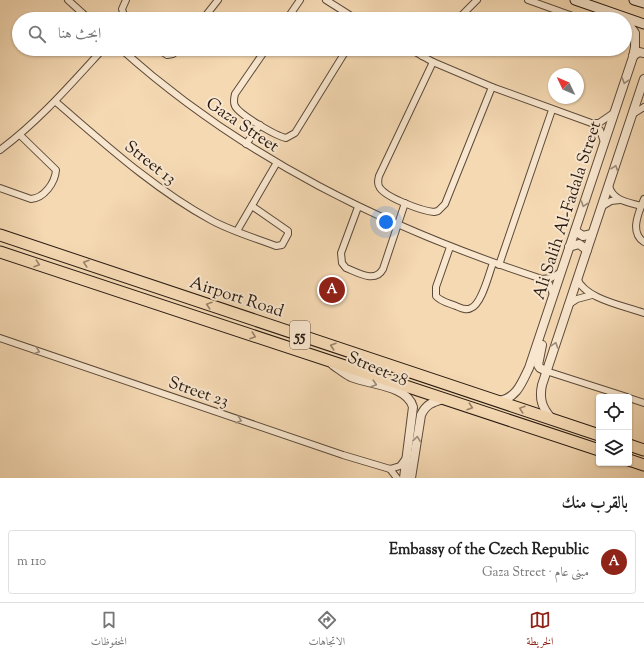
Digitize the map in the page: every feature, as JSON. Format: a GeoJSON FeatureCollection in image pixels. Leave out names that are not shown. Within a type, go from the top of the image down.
{"type":"FeatureCollection","features":[{"type":"Feature","properties":{"kind":"highway","name":"Airport Road"},"geometry":{"type":"LineString","coordinates":[[0,235],[596,434]]}},
{"type":"Feature","properties":{"kind":"highway","name":"Airport Road"},"geometry":{"type":"LineString","coordinates":[[0,252],[596,449]]}},
{"type":"Feature","properties":{"kind":"highway"},"geometry":{"type":"LineString","coordinates":[[79,277],[96,279],[158,298],[162,298],[164,295],[161,289]]}},
{"type":"Feature","properties":{"kind":"highway"},"geometry":{"type":"LineString","coordinates":[[632,446],[644,450]]}},
{"type":"Feature","properties":{"kind":"highway"},"geometry":{"type":"LineString","coordinates":[[632,457],[644,461]]}},
{"type":"Feature","properties":{"kind":"highway"},"geometry":{"type":"LineString","coordinates":[[632,461],[644,465]]}},
{"type":"Feature","properties":{"kind":"main road"},"geometry":{"type":"LineString","coordinates":[[575,0],[608,12]]}},
{"type":"Feature","properties":{"kind":"main road"},"geometry":{"type":"LineString","coordinates":[[634,0],[644,3]]}},
{"type":"Feature","properties":{"kind":"main road"},"geometry":{"type":"LineString","coordinates":[[632,20],[644,24]]}},
{"type":"Feature","properties":{"kind":"street"},"geometry":{"type":"LineString","coordinates":[[68,0],[81,12]]}},
{"type":"Feature","properties":{"kind":"street"},"geometry":{"type":"LineString","coordinates":[[123,12],[122,9],[126,0]]}},
{"type":"Feature","properties":{"kind":"street"},"geometry":{"type":"LineString","coordinates":[[209,12],[218,0]]}},
{"type":"Feature","properties":{"kind":"street"},"geometry":{"type":"LineString","coordinates":[[292,12],[300,0]]}},
{"type":"Feature","properties":{"kind":"street"},"geometry":{"type":"LineString","coordinates":[[326,0],[345,12]]}},
{"type":"Feature","properties":{"kind":"street"},"geometry":{"type":"LineString","coordinates":[[465,12],[477,0]]}},
{"type":"Feature","properties":{"kind":"street"},"geometry":{"type":"LineString","coordinates":[[528,0],[561,12]]}},
{"type":"Feature","properties":{"kind":"street","name":"Ali Salih Al-Fadala Street"},"geometry":{"type":"LineString","coordinates":[[499,401],[507,399],[519,388],[542,332],[553,294],[633,56],[636,40],[635,33],[632,29]]}},
{"type":"Feature","properties":{"kind":"street"},"geometry":{"type":"LineString","coordinates":[[633,56],[639,52],[644,53]]}},
{"type":"Feature","properties":{"kind":"street"},"geometry":{"type":"LineString","coordinates":[[0,150],[20,135],[56,102],[97,56]]}},
{"type":"Feature","properties":{"kind":"street","name":"Gaza Street"},"geometry":{"type":"LineString","coordinates":[[132,56],[203,114],[276,164],[358,207],[397,225],[450,247],[542,279]]}},
{"type":"Feature","properties":{"kind":"street"},"geometry":{"type":"LineString","coordinates":[[261,56],[234,99],[237,108],[260,125],[286,138],[292,135],[343,56]]}},
{"type":"Feature","properties":{"kind":"street"},"geometry":{"type":"LineString","coordinates":[[422,56],[492,87],[552,110],[590,122],[600,123],[615,112]]}},
{"type":"Feature","properties":{"kind":"street"},"geometry":{"type":"LineString","coordinates":[[433,62],[379,176],[378,182],[380,189],[405,203],[434,212],[438,211],[445,204],[492,87]]}},
{"type":"Feature","properties":{"kind":"street","name":"Ali Salih Al-Fadala Street"},"geometry":{"type":"LineString","coordinates":[[552,419],[545,412],[540,400],[540,394],[546,371],[644,79]]}},
{"type":"Feature","properties":{"kind":"street"},"geometry":{"type":"LineString","coordinates":[[640,93],[644,104]]}},
{"type":"Feature","properties":{"kind":"street","name":"Street 13"},"geometry":{"type":"LineString","coordinates":[[56,102],[95,136],[172,197],[212,221],[276,246],[282,245],[288,234],[285,228],[252,206]]}},
{"type":"Feature","properties":{"kind":"street"},"geometry":{"type":"LineString","coordinates":[[633,114],[644,107]]}},
{"type":"Feature","properties":{"kind":"street"},"geometry":{"type":"LineString","coordinates":[[450,247],[436,287],[436,296],[442,301],[464,309],[470,309],[474,307],[479,300],[496,264],[552,110]]}},
{"type":"Feature","properties":{"kind":"street"},"geometry":{"type":"LineString","coordinates":[[590,122],[600,130],[604,144]]}},
{"type":"Feature","properties":{"kind":"street"},"geometry":{"type":"LineString","coordinates":[[246,144],[260,125]]}},
{"type":"Feature","properties":{"kind":"street"},"geometry":{"type":"LineString","coordinates":[[0,188],[35,199],[43,194],[55,177],[56,170],[52,164],[20,135]]}},
{"type":"Feature","properties":{"kind":"street"},"geometry":{"type":"LineString","coordinates":[[237,231],[276,164]]}},
{"type":"Feature","properties":{"kind":"street"},"geometry":{"type":"LineString","coordinates":[[609,186],[614,195],[620,200]]}},
{"type":"Feature","properties":{"kind":"street"},"geometry":{"type":"LineString","coordinates":[[644,199],[635,230],[638,237],[644,242]]}},
{"type":"Feature","properties":{"kind":"street"},"geometry":{"type":"LineString","coordinates":[[602,207],[611,201],[620,200],[641,206]]}},
{"type":"Feature","properties":{"kind":"street"},"geometry":{"type":"LineString","coordinates":[[358,207],[341,254],[342,263],[346,268],[369,277],[381,272],[405,203]]}},
{"type":"Feature","properties":{"kind":"street"},"geometry":{"type":"LineString","coordinates":[[574,231],[583,236],[592,234]]}},
{"type":"Feature","properties":{"kind":"street"},"geometry":{"type":"LineString","coordinates":[[569,246],[579,244],[587,250]]}},
{"type":"Feature","properties":{"kind":"street"},"geometry":{"type":"LineString","coordinates":[[542,279],[551,278],[561,272]]}},
{"type":"Feature","properties":{"kind":"street"},"geometry":{"type":"LineString","coordinates":[[577,278],[582,288],[592,295],[644,313]]}},
{"type":"Feature","properties":{"kind":"street"},"geometry":{"type":"LineString","coordinates":[[542,279],[549,284],[553,294]]}},
{"type":"Feature","properties":{"kind":"street"},"geometry":{"type":"LineString","coordinates":[[568,305],[577,299],[592,295]]}},
{"type":"Feature","properties":{"kind":"street"},"geometry":{"type":"LineString","coordinates":[[542,332],[542,344],[538,365],[540,368],[619,394]]}},
{"type":"Feature","properties":{"kind":"street","name":"Street 23"},"geometry":{"type":"LineString","coordinates":[[0,338],[343,456],[390,469]]}},
{"type":"Feature","properties":{"kind":"street","name":"Street 28"},"geometry":{"type":"LineString","coordinates":[[327,361],[350,376],[402,392],[411,400],[413,407],[404,478]]}},
{"type":"Feature","properties":{"kind":"street"},"geometry":{"type":"LineString","coordinates":[[632,398],[644,403]]}},
{"type":"Feature","properties":{"kind":"street"},"geometry":{"type":"LineString","coordinates":[[411,478],[421,415],[424,408],[431,402],[443,399]]}},
{"type":"Feature","properties":{"kind":"street"},"geometry":{"type":"LineString","coordinates":[[397,478],[390,469],[400,466],[406,458]]}},
{"type":"Feature","properties":{"kind":"place","name":"Embassy of the Czech Republic"},"geometry":{"type":"Point","coordinates":[332,290]}}]}
